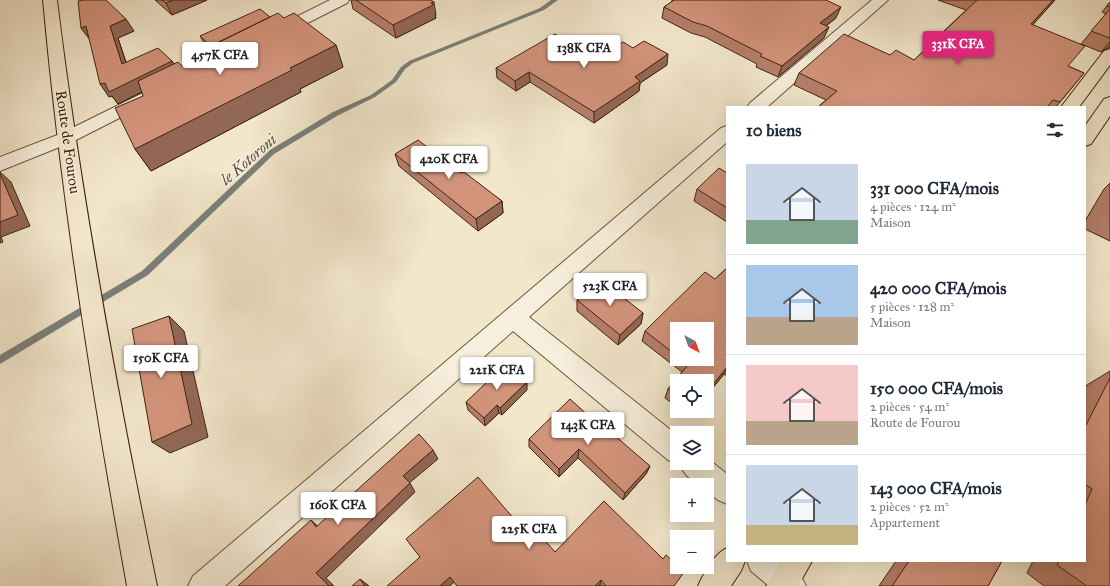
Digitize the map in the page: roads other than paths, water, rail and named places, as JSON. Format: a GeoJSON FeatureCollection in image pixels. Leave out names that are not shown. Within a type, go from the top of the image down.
{"type":"FeatureCollection","features":[{"type":"Feature","properties":{"kind":"main road","name":"Route de Fourou"},"geometry":{"type":"LineString","coordinates":[[50,0],[66,138],[89,283],[96,341],[137,583]]}},
{"type":"Feature","properties":{"kind":"main road"},"geometry":{"type":"LineString","coordinates":[[1071,106],[1110,54]]}},
{"type":"Feature","properties":{"kind":"main road"},"geometry":{"type":"LineString","coordinates":[[1086,139],[1110,103]]}},
{"type":"Feature","properties":{"kind":"main road"},"geometry":{"type":"LineString","coordinates":[[713,586],[730,562]]}},
{"type":"Feature","properties":{"kind":"street"},"geometry":{"type":"LineString","coordinates":[[264,39],[342,0]]}},
{"type":"Feature","properties":{"kind":"street"},"geometry":{"type":"LineString","coordinates":[[757,106],[881,0]]}},
{"type":"Feature","properties":{"kind":"street"},"geometry":{"type":"LineString","coordinates":[[0,164],[66,138],[158,92]]}},
{"type":"Feature","properties":{"kind":"street"},"geometry":{"type":"LineString","coordinates":[[203,586],[726,133]]}},
{"type":"Feature","properties":{"kind":"street"},"geometry":{"type":"LineString","coordinates":[[512,317],[670,445]]}},
{"type":"Feature","properties":{"kind":"street"},"geometry":{"type":"LineString","coordinates":[[701,470],[726,490]]}},
{"type":"Feature","properties":{"kind":"street"},"geometry":{"type":"LineString","coordinates":[[763,562],[789,578]]}},
{"type":"Feature","properties":{"kind":"waterway","name":"le Kotoroni"},"geometry":{"type":"LineString","coordinates":[[0,360],[145,273],[272,152],[335,114],[373,96],[394,81],[403,68],[411,62],[542,9],[555,0]]}}]}
